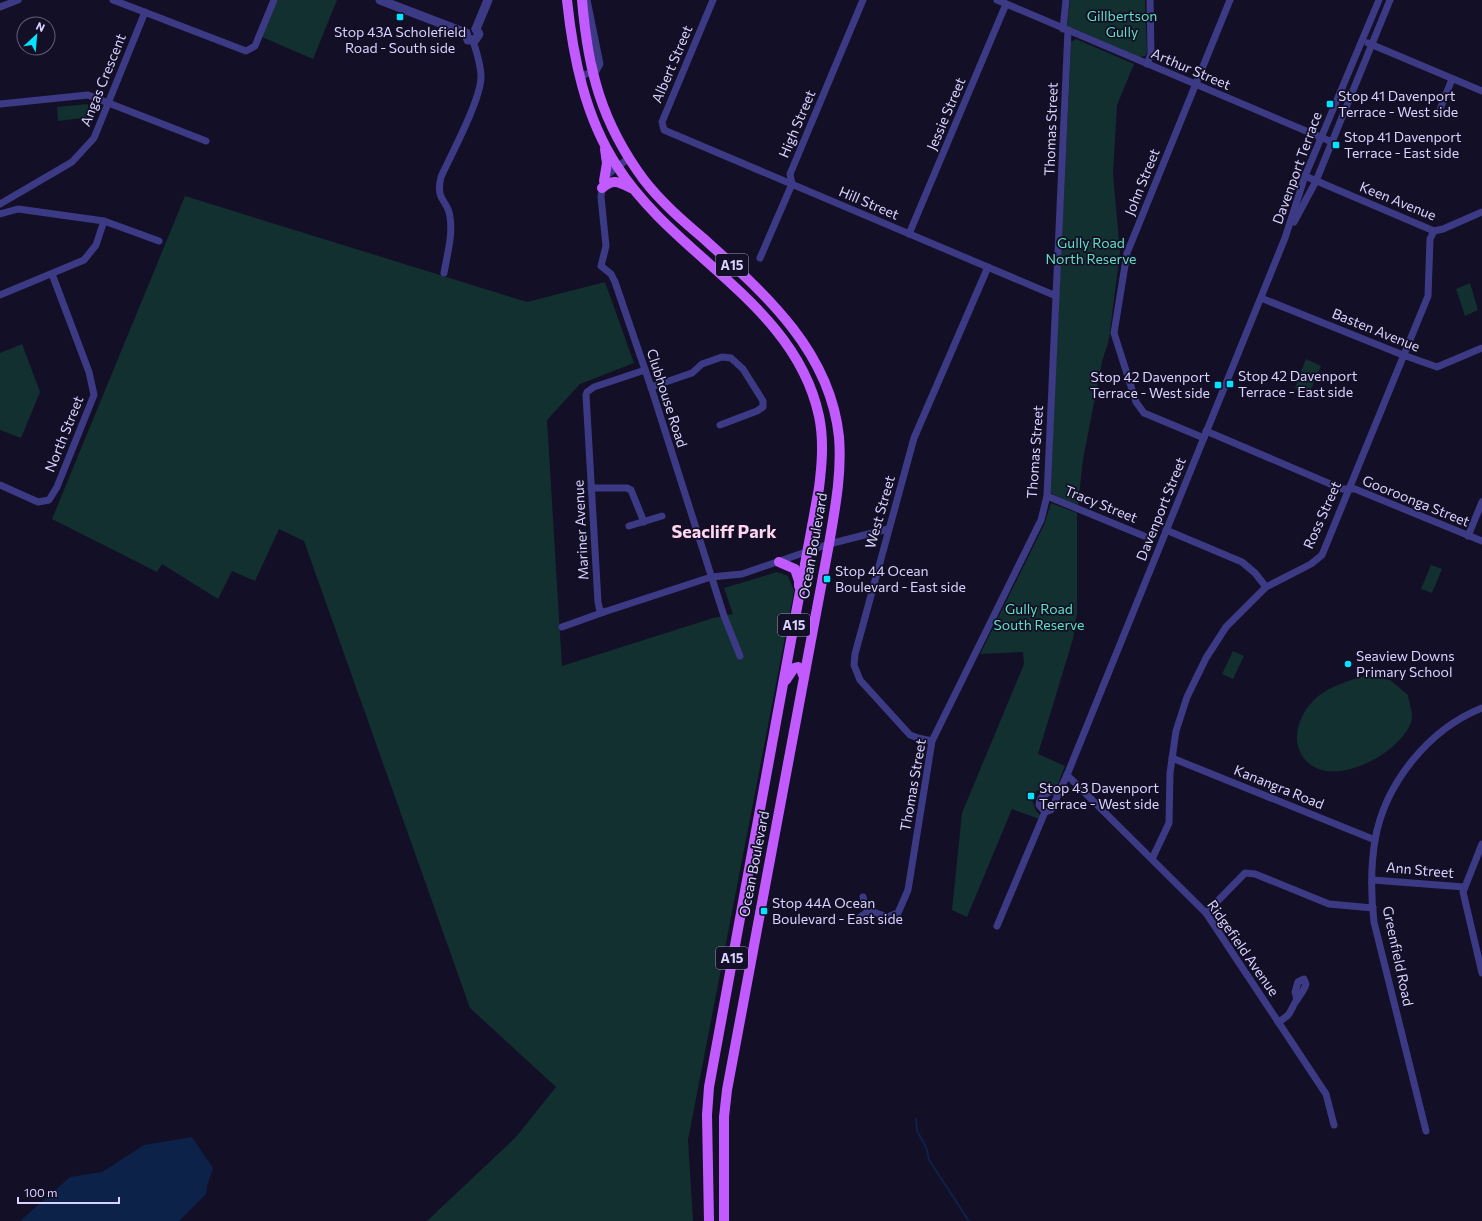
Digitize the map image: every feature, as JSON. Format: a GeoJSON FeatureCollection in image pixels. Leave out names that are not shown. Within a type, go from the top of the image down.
{"type":"FeatureCollection","features":[{"type":"Feature","properties":{"kind":"main road","name":"Ocean Boulevard"},"geometry":{"type":"LineString","coordinates":[[567,0],[572,43],[580,76],[603,140],[617,166],[654,213],[758,310],[791,348],[801,369],[819,416],[822,436],[820,476],[808,553],[709,1087],[707,1115],[709,1221]]}},
{"type":"Feature","properties":{"kind":"main road","name":"Ocean Boulevard"},"geometry":{"type":"LineString","coordinates":[[582,0],[585,42],[592,73],[615,134],[629,158],[663,202],[769,299],[804,342],[826,386],[834,412],[839,436],[840,463],[838,489],[829,544],[727,1090],[724,1117],[724,1221]]}},
{"type":"Feature","properties":{"kind":"main road"},"geometry":{"type":"LineString","coordinates":[[603,140],[607,163],[603,184]]}},
{"type":"Feature","properties":{"kind":"main road"},"geometry":{"type":"LineString","coordinates":[[603,184],[614,181],[636,191]]}},
{"type":"Feature","properties":{"kind":"main road"},"geometry":{"type":"LineString","coordinates":[[779,562],[795,569],[798,575],[798,606]]}},
{"type":"Feature","properties":{"kind":"main road"},"geometry":{"type":"LineString","coordinates":[[781,698],[786,680],[794,668],[798,667],[801,669],[804,675]]}},
{"type":"Feature","properties":{"kind":"street"},"geometry":{"type":"LineString","coordinates":[[0,7],[18,0]]}},
{"type":"Feature","properties":{"kind":"street"},"geometry":{"type":"LineString","coordinates":[[113,0],[246,51],[255,46],[274,0]]}},
{"type":"Feature","properties":{"kind":"street"},"geometry":{"type":"LineString","coordinates":[[380,0],[466,33]]}},
{"type":"Feature","properties":{"kind":"street"},"geometry":{"type":"LineString","coordinates":[[473,41],[478,37],[476,29],[488,0]]}},
{"type":"Feature","properties":{"kind":"street"},"geometry":{"type":"LineString","coordinates":[[580,76],[592,73],[599,68],[600,61],[587,0]]}},
{"type":"Feature","properties":{"kind":"street","name":"Albert Street"},"geometry":{"type":"LineString","coordinates":[[671,134],[664,130],[662,122],[713,0]]}},
{"type":"Feature","properties":{"kind":"street","name":"High Street"},"geometry":{"type":"LineString","coordinates":[[760,258],[792,184],[790,174],[863,0]]}},
{"type":"Feature","properties":{"kind":"street","name":"Arthur Street"},"geometry":{"type":"LineString","coordinates":[[997,0],[1332,142]]}},
{"type":"Feature","properties":{"kind":"street","name":"Thomas Street"},"geometry":{"type":"LineString","coordinates":[[870,910],[887,917],[898,913],[908,890],[932,741],[1041,520],[1048,496],[1066,0]]}},
{"type":"Feature","properties":{"kind":"street"},"geometry":{"type":"LineString","coordinates":[[1147,64],[1151,54],[1150,0]]}},
{"type":"Feature","properties":{"kind":"street","name":"John Street"},"geometry":{"type":"LineString","coordinates":[[1205,435],[1144,413],[1141,410],[1136,402],[1114,333],[1127,253],[1230,0]]}},
{"type":"Feature","properties":{"kind":"street","name":"Davenport Terrace"},"geometry":{"type":"LineString","coordinates":[[1285,238],[1305,176],[1379,0]]}},
{"type":"Feature","properties":{"kind":"street","name":"Davenport Terrace"},"geometry":{"type":"LineString","coordinates":[[1285,238],[1316,181],[1390,0]]}},
{"type":"Feature","properties":{"kind":"street","name":"Jessie Street"},"geometry":{"type":"LineString","coordinates":[[909,234],[1006,4]]}},
{"type":"Feature","properties":{"kind":"street","name":"Angas Crescent"},"geometry":{"type":"LineString","coordinates":[[0,204],[72,162],[94,138],[145,12]]}},
{"type":"Feature","properties":{"kind":"street"},"geometry":{"type":"LineString","coordinates":[[466,33],[471,28],[476,29]]}},
{"type":"Feature","properties":{"kind":"street"},"geometry":{"type":"LineString","coordinates":[[444,273],[450,238],[450,216],[438,189],[441,177],[478,93],[481,78],[480,62],[473,41],[467,38],[466,33]]}},
{"type":"Feature","properties":{"kind":"street"},"geometry":{"type":"LineString","coordinates":[[1362,41],[1482,91]]}},
{"type":"Feature","properties":{"kind":"street"},"geometry":{"type":"LineString","coordinates":[[1439,112],[1452,79]]}},
{"type":"Feature","properties":{"kind":"street"},"geometry":{"type":"LineString","coordinates":[[0,104],[88,95],[206,141]]}},
{"type":"Feature","properties":{"kind":"street","name":"Hill Street"},"geometry":{"type":"LineString","coordinates":[[671,134],[1056,296]]}},
{"type":"Feature","properties":{"kind":"street"},"geometry":{"type":"LineString","coordinates":[[603,184],[607,175],[629,158]]}},
{"type":"Feature","properties":{"kind":"street","name":"Keen Avenue"},"geometry":{"type":"LineString","coordinates":[[1305,176],[1434,231],[1443,229],[1482,212]]}},
{"type":"Feature","properties":{"kind":"street","name":"Clubhouse Road"},"geometry":{"type":"LineString","coordinates":[[603,184],[601,197],[606,246],[601,266],[610,274],[615,282],[651,387],[711,577],[740,656]]}},
{"type":"Feature","properties":{"kind":"street"},"geometry":{"type":"LineString","coordinates":[[18,193],[18,209]]}},
{"type":"Feature","properties":{"kind":"street"},"geometry":{"type":"LineString","coordinates":[[0,214],[18,209],[104,221],[159,241]]}},
{"type":"Feature","properties":{"kind":"street"},"geometry":{"type":"LineString","coordinates":[[0,295],[84,260],[96,245],[104,221]]}},
{"type":"Feature","properties":{"kind":"street","name":"Ross Street"},"geometry":{"type":"LineString","coordinates":[[1152,859],[1169,823],[1172,758],[1176,731],[1187,697],[1206,658],[1226,627],[1266,587],[1311,564],[1322,555],[1428,296],[1430,239],[1434,231]]}},
{"type":"Feature","properties":{"kind":"street","name":"Davenport Street"},"geometry":{"type":"LineString","coordinates":[[997,926],[1045,812],[1051,810],[1066,775],[1285,238]]}},
{"type":"Feature","properties":{"kind":"street","name":"West Street"},"geometry":{"type":"LineString","coordinates":[[932,741],[910,735],[860,680],[854,666],[854,654],[914,438],[988,267]]}},
{"type":"Feature","properties":{"kind":"street","name":"North Street"},"geometry":{"type":"LineString","coordinates":[[0,485],[38,502],[49,500],[57,487],[94,395],[89,372],[52,274]]}},
{"type":"Feature","properties":{"kind":"street","name":"Basten Avenue"},"geometry":{"type":"LineString","coordinates":[[1261,298],[1403,355],[1437,367],[1482,348]]}},
{"type":"Feature","properties":{"kind":"street"},"geometry":{"type":"LineString","coordinates":[[651,387],[692,373],[702,364],[722,357],[731,358],[743,369],[763,401],[763,407],[757,411],[720,425]]}},
{"type":"Feature","properties":{"kind":"street","name":"Mariner Avenue"},"geometry":{"type":"LineString","coordinates":[[604,612],[600,610],[598,602],[587,392],[594,387],[645,370]]}},
{"type":"Feature","properties":{"kind":"street","name":"Gooroonga Street"},"geometry":{"type":"LineString","coordinates":[[1205,435],[1342,489],[1355,489],[1482,541]]}},
{"type":"Feature","properties":{"kind":"street"},"geometry":{"type":"LineString","coordinates":[[591,488],[627,488],[631,490],[644,522]]}},
{"type":"Feature","properties":{"kind":"street","name":"Tracy Street"},"geometry":{"type":"LineString","coordinates":[[1048,496],[1144,536]]}},
{"type":"Feature","properties":{"kind":"street"},"geometry":{"type":"LineString","coordinates":[[1468,536],[1482,502]]}},
{"type":"Feature","properties":{"kind":"street"},"geometry":{"type":"LineString","coordinates":[[629,526],[662,516]]}},
{"type":"Feature","properties":{"kind":"street"},"geometry":{"type":"LineString","coordinates":[[562,627],[711,577],[742,574],[808,553],[829,544],[888,529]]}},
{"type":"Feature","properties":{"kind":"street"},"geometry":{"type":"LineString","coordinates":[[1166,530],[1242,562],[1255,573],[1266,587]]}},
{"type":"Feature","properties":{"kind":"street","name":"Greenfield Road"},"geometry":{"type":"LineString","coordinates":[[1426,1131],[1374,922],[1373,880],[1375,840],[1381,819],[1400,777],[1436,736],[1461,718],[1482,708]]}},
{"type":"Feature","properties":{"kind":"street","name":"Kanangra Road"},"geometry":{"type":"LineString","coordinates":[[1172,758],[1375,840]]}},
{"type":"Feature","properties":{"kind":"street","name":"Ridgefield Avenue"},"geometry":{"type":"LineString","coordinates":[[1066,775],[1206,913],[1326,1094],[1334,1125]]}},
{"type":"Feature","properties":{"kind":"street","name":"Davenport Street"},"geometry":{"type":"LineString","coordinates":[[1045,812],[1039,805],[1040,799],[1044,794],[1060,789]]}},
{"type":"Feature","properties":{"kind":"street"},"geometry":{"type":"LineString","coordinates":[[1482,844],[1464,887],[1463,897],[1482,973]]}},
{"type":"Feature","properties":{"kind":"street"},"geometry":{"type":"LineString","coordinates":[[1206,913],[1245,874],[1255,874],[1329,904],[1373,908]]}},
{"type":"Feature","properties":{"kind":"street","name":"Ann Street"},"geometry":{"type":"LineString","coordinates":[[1373,880],[1464,887]]}},
{"type":"Feature","properties":{"kind":"street"},"geometry":{"type":"LineString","coordinates":[[860,917],[870,910],[865,906],[864,897]]}},
{"type":"Feature","properties":{"kind":"street"},"geometry":{"type":"LineString","coordinates":[[1278,1022],[1291,1015],[1297,1000]]}},
{"type":"Feature","properties":{"kind":"green space"},"geometry":{"type":"Polygon","coordinates":[[[277,0],[337,0],[313,59],[262,37],[277,0]]]}},
{"type":"Feature","properties":{"kind":"green space","name":"Gillbertson Gully"},"geometry":{"type":"Polygon","coordinates":[[[1070,0],[1145,0],[1147,53],[1145,56],[1140,57],[1067,26],[1070,0]]]}},
{"type":"Feature","properties":{"kind":"green space","name":"Gully Road North Reserve"},"geometry":{"type":"Polygon","coordinates":[[[1076,39],[1134,64],[1117,105],[1113,174],[1120,252],[1109,339],[1102,362],[1083,459],[1078,505],[1050,493],[1071,42],[1076,39]]]}},
{"type":"Feature","properties":{"kind":"green space"},"geometry":{"type":"Polygon","coordinates":[[[88,104],[90,117],[58,121],[57,107],[88,104]]]}},
{"type":"Feature","properties":{"kind":"green space"},"geometry":{"type":"Polygon","coordinates":[[[185,196],[527,302],[605,282],[634,363],[580,384],[547,420],[562,666],[713,618],[733,614],[724,588],[777,572],[788,576],[794,591],[688,1140],[693,1221],[427,1221],[516,1137],[556,1087],[470,1008],[304,541],[279,529],[255,581],[232,571],[218,599],[162,564],[157,572],[52,519],[185,196]]]}},
{"type":"Feature","properties":{"kind":"green space"},"geometry":{"type":"Polygon","coordinates":[[[1470,283],[1478,310],[1465,316],[1456,289],[1470,283]]]}},
{"type":"Feature","properties":{"kind":"green space"},"geometry":{"type":"Polygon","coordinates":[[[22,344],[40,392],[21,438],[0,430],[0,353],[22,344]]]}},
{"type":"Feature","properties":{"kind":"green space"},"geometry":{"type":"Polygon","coordinates":[[[1306,359],[1321,366],[1309,394],[1295,388],[1306,359]]]}},
{"type":"Feature","properties":{"kind":"green space","name":"Gully Road South Reserve"},"geometry":{"type":"Polygon","coordinates":[[[1051,503],[1077,513],[1077,613],[1073,639],[1038,754],[1065,766],[1058,784],[1036,791],[1032,800],[1036,811],[1040,815],[1039,819],[1012,809],[967,917],[952,910],[962,813],[1024,664],[1023,652],[980,654],[1044,525],[1051,503]]]}},
{"type":"Feature","properties":{"kind":"green space"},"geometry":{"type":"Polygon","coordinates":[[[1431,565],[1442,569],[1432,593],[1421,589],[1431,565]]]}},
{"type":"Feature","properties":{"kind":"green space"},"geometry":{"type":"Polygon","coordinates":[[[1233,651],[1244,656],[1233,679],[1222,674],[1233,651]]]}},
{"type":"Feature","properties":{"kind":"green space"},"geometry":{"type":"Polygon","coordinates":[[[1364,676],[1390,680],[1408,695],[1412,719],[1407,731],[1397,743],[1384,753],[1369,762],[1354,768],[1338,771],[1323,770],[1311,765],[1304,758],[1299,749],[1297,740],[1300,722],[1304,713],[1310,704],[1322,693],[1340,684],[1364,676]]]}},
{"type":"Feature","properties":{"kind":"water"},"geometry":{"type":"Polygon","coordinates":[[[192,1137],[213,1168],[206,1194],[179,1221],[20,1221],[70,1177],[102,1172],[144,1145],[192,1137]]]}},
{"type":"Feature","properties":{"kind":"waterway"},"geometry":{"type":"LineString","coordinates":[[916,1119],[917,1131],[926,1147],[929,1160],[969,1221]]}},
{"type":"Feature","properties":{"kind":"place","name":"Stop 43A Scholefield Road - South side"},"geometry":{"type":"Point","coordinates":[400,17]}},
{"type":"Feature","properties":{"kind":"place","name":"Stop 41 Davenport Terrace - West side"},"geometry":{"type":"Point","coordinates":[1330,104]}},
{"type":"Feature","properties":{"kind":"place","name":"Stop 41 Davenport Terrace - East side"},"geometry":{"type":"Point","coordinates":[1336,145]}},
{"type":"Feature","properties":{"kind":"place","name":"Stop 42 Davenport Terrace - East side"},"geometry":{"type":"Point","coordinates":[1230,384]}},
{"type":"Feature","properties":{"kind":"place","name":"Stop 42 Davenport Terrace - West side"},"geometry":{"type":"Point","coordinates":[1218,385]}},
{"type":"Feature","properties":{"kind":"place","name":"Stop 44 Ocean Boulevard - East side"},"geometry":{"type":"Point","coordinates":[827,579]}},
{"type":"Feature","properties":{"kind":"place","name":"Seaview Downs Primary School"},"geometry":{"type":"Point","coordinates":[1348,664]}},
{"type":"Feature","properties":{"kind":"place","name":"Stop 43 Davenport Terrace - West side"},"geometry":{"type":"Point","coordinates":[1031,796]}},
{"type":"Feature","properties":{"kind":"place","name":"Stop 44A Ocean Boulevard - East side"},"geometry":{"type":"Point","coordinates":[764,911]}},
{"type":"Feature","properties":{"kind":"district","name":"Seacliff Park"},"geometry":{"type":"Point","coordinates":[724,532]}}]}
